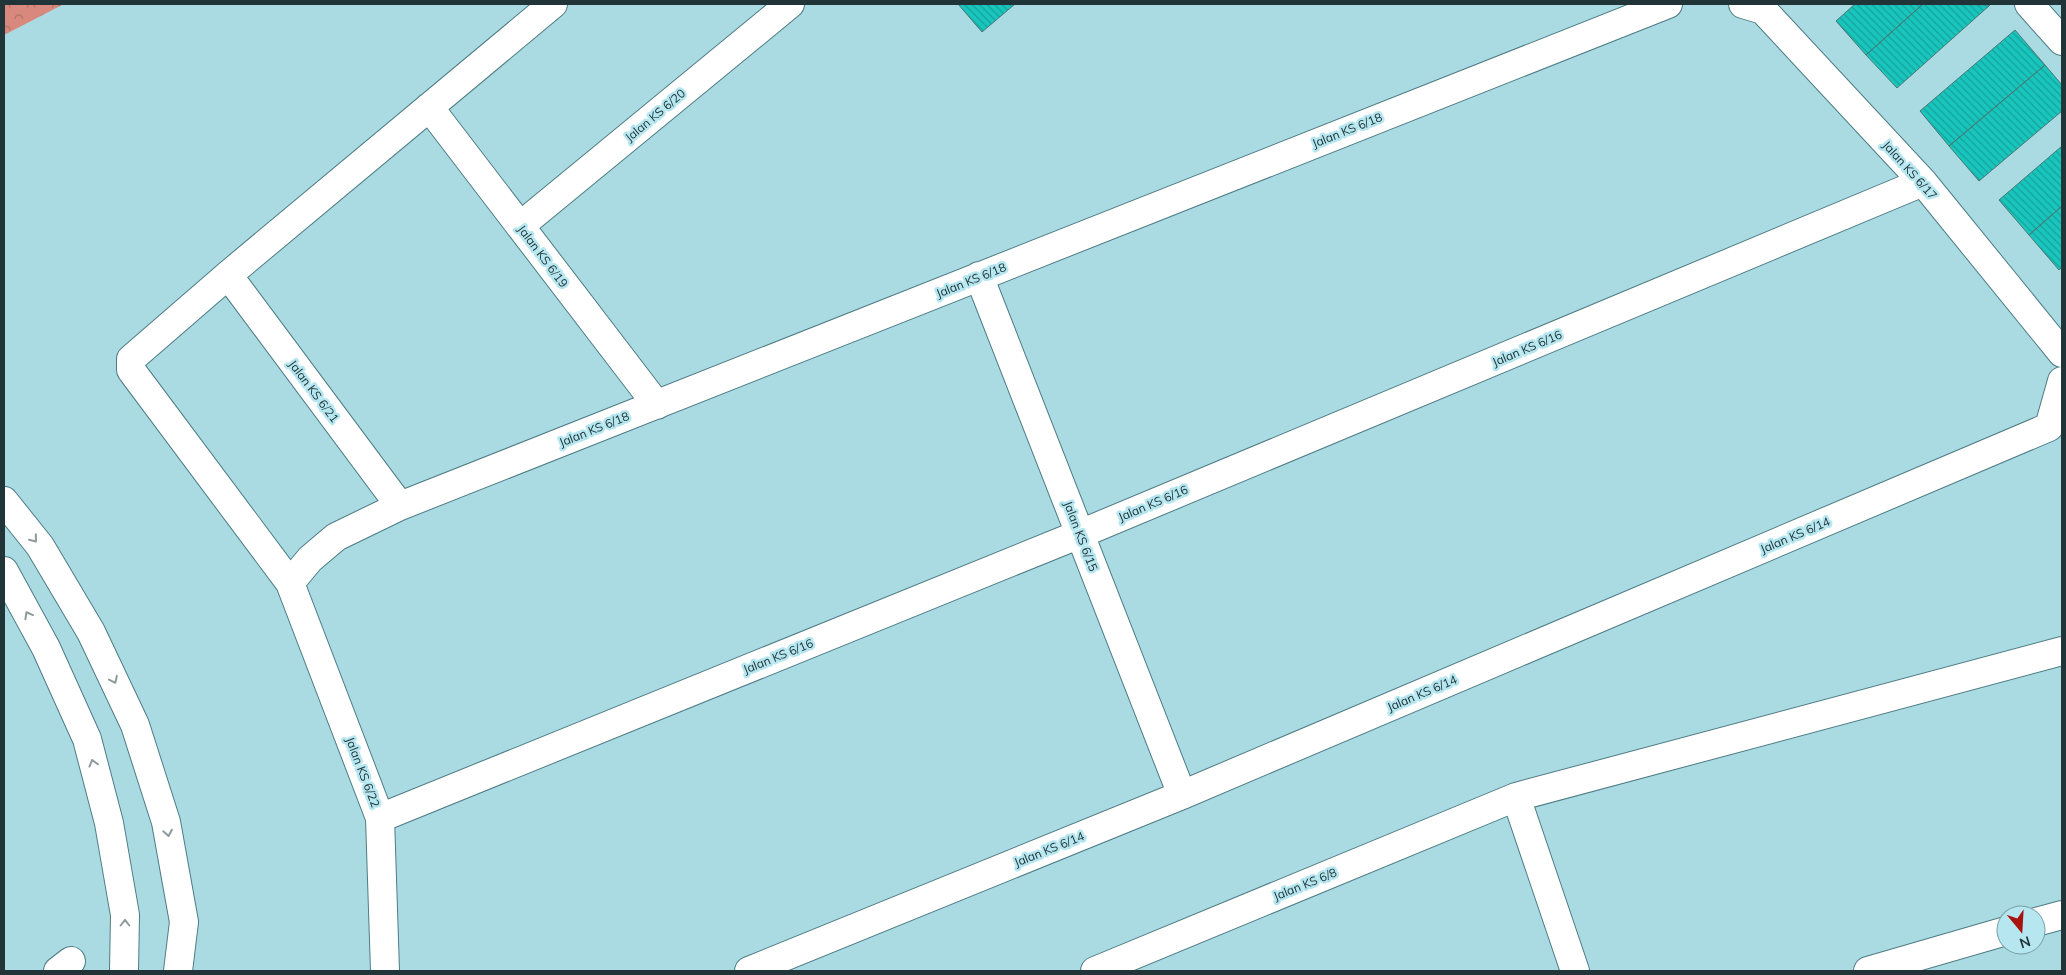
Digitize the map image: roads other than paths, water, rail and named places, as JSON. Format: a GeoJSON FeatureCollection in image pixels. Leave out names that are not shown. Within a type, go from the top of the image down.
{"type":"FeatureCollection","features":[{"type":"Feature","properties":{"kind":"street","name":"Jalan KS 6/22"},"geometry":{"type":"LineString","coordinates":[[385,971],[380,818],[290,583],[131,370],[131,360],[228,275],[553,4]]}},
{"type":"Feature","properties":{"kind":"street","name":"Jalan KS 6/20"},"geometry":{"type":"LineString","coordinates":[[520,226],[790,4]]}},
{"type":"Feature","properties":{"kind":"street","name":"Jalan KS 6/18"},"geometry":{"type":"LineString","coordinates":[[290,583],[310,559],[336,537],[400,506],[1668,4]]}},
{"type":"Feature","properties":{"kind":"street","name":"Jalan KS 6/17"},"geometry":{"type":"LineString","coordinates":[[1743,4],[1763,10],[1923,182],[2062,353]]}},
{"type":"Feature","properties":{"kind":"street"},"geometry":{"type":"LineString","coordinates":[[2029,4],[2062,41]]}},
{"type":"Feature","properties":{"kind":"street","name":"Jalan KS 6/19"},"geometry":{"type":"LineString","coordinates":[[429,107],[656,405]]}},
{"type":"Feature","properties":{"kind":"street","name":"Jalan KS 6/16"},"geometry":{"type":"LineString","coordinates":[[380,818],[1080,534],[1923,182]]}},
{"type":"Feature","properties":{"kind":"street","name":"Jalan KS 6/21"},"geometry":{"type":"LineString","coordinates":[[228,275],[400,506]]}},
{"type":"Feature","properties":{"kind":"street","name":"Jalan KS 6/15"},"geometry":{"type":"LineString","coordinates":[[979,276],[1182,795]]}},
{"type":"Feature","properties":{"kind":"street","name":"Jalan KS 6/14"},"geometry":{"type":"LineString","coordinates":[[749,971],[1182,795],[2049,427],[2062,382]]}},
{"type":"Feature","properties":{"kind":"street"},"geometry":{"type":"LineString","coordinates":[[4,501],[40,546],[91,632],[136,725],[166,822],[184,922],[178,971]]}},
{"type":"Feature","properties":{"kind":"street"},"geometry":{"type":"LineString","coordinates":[[4,571],[46,648],[87,738],[110,823],[125,915],[124,971]]}},
{"type":"Feature","properties":{"kind":"street","name":"Jalan KS 6/8"},"geometry":{"type":"LineString","coordinates":[[1095,971],[1516,797],[2062,651]]}},
{"type":"Feature","properties":{"kind":"street"},"geometry":{"type":"LineString","coordinates":[[1516,797],[1575,971]]}},
{"type":"Feature","properties":{"kind":"street"},"geometry":{"type":"LineString","coordinates":[[2046,919],[2062,915]]}},
{"type":"Feature","properties":{"kind":"street"},"geometry":{"type":"LineString","coordinates":[[1868,971],[1996,934]]}}]}
